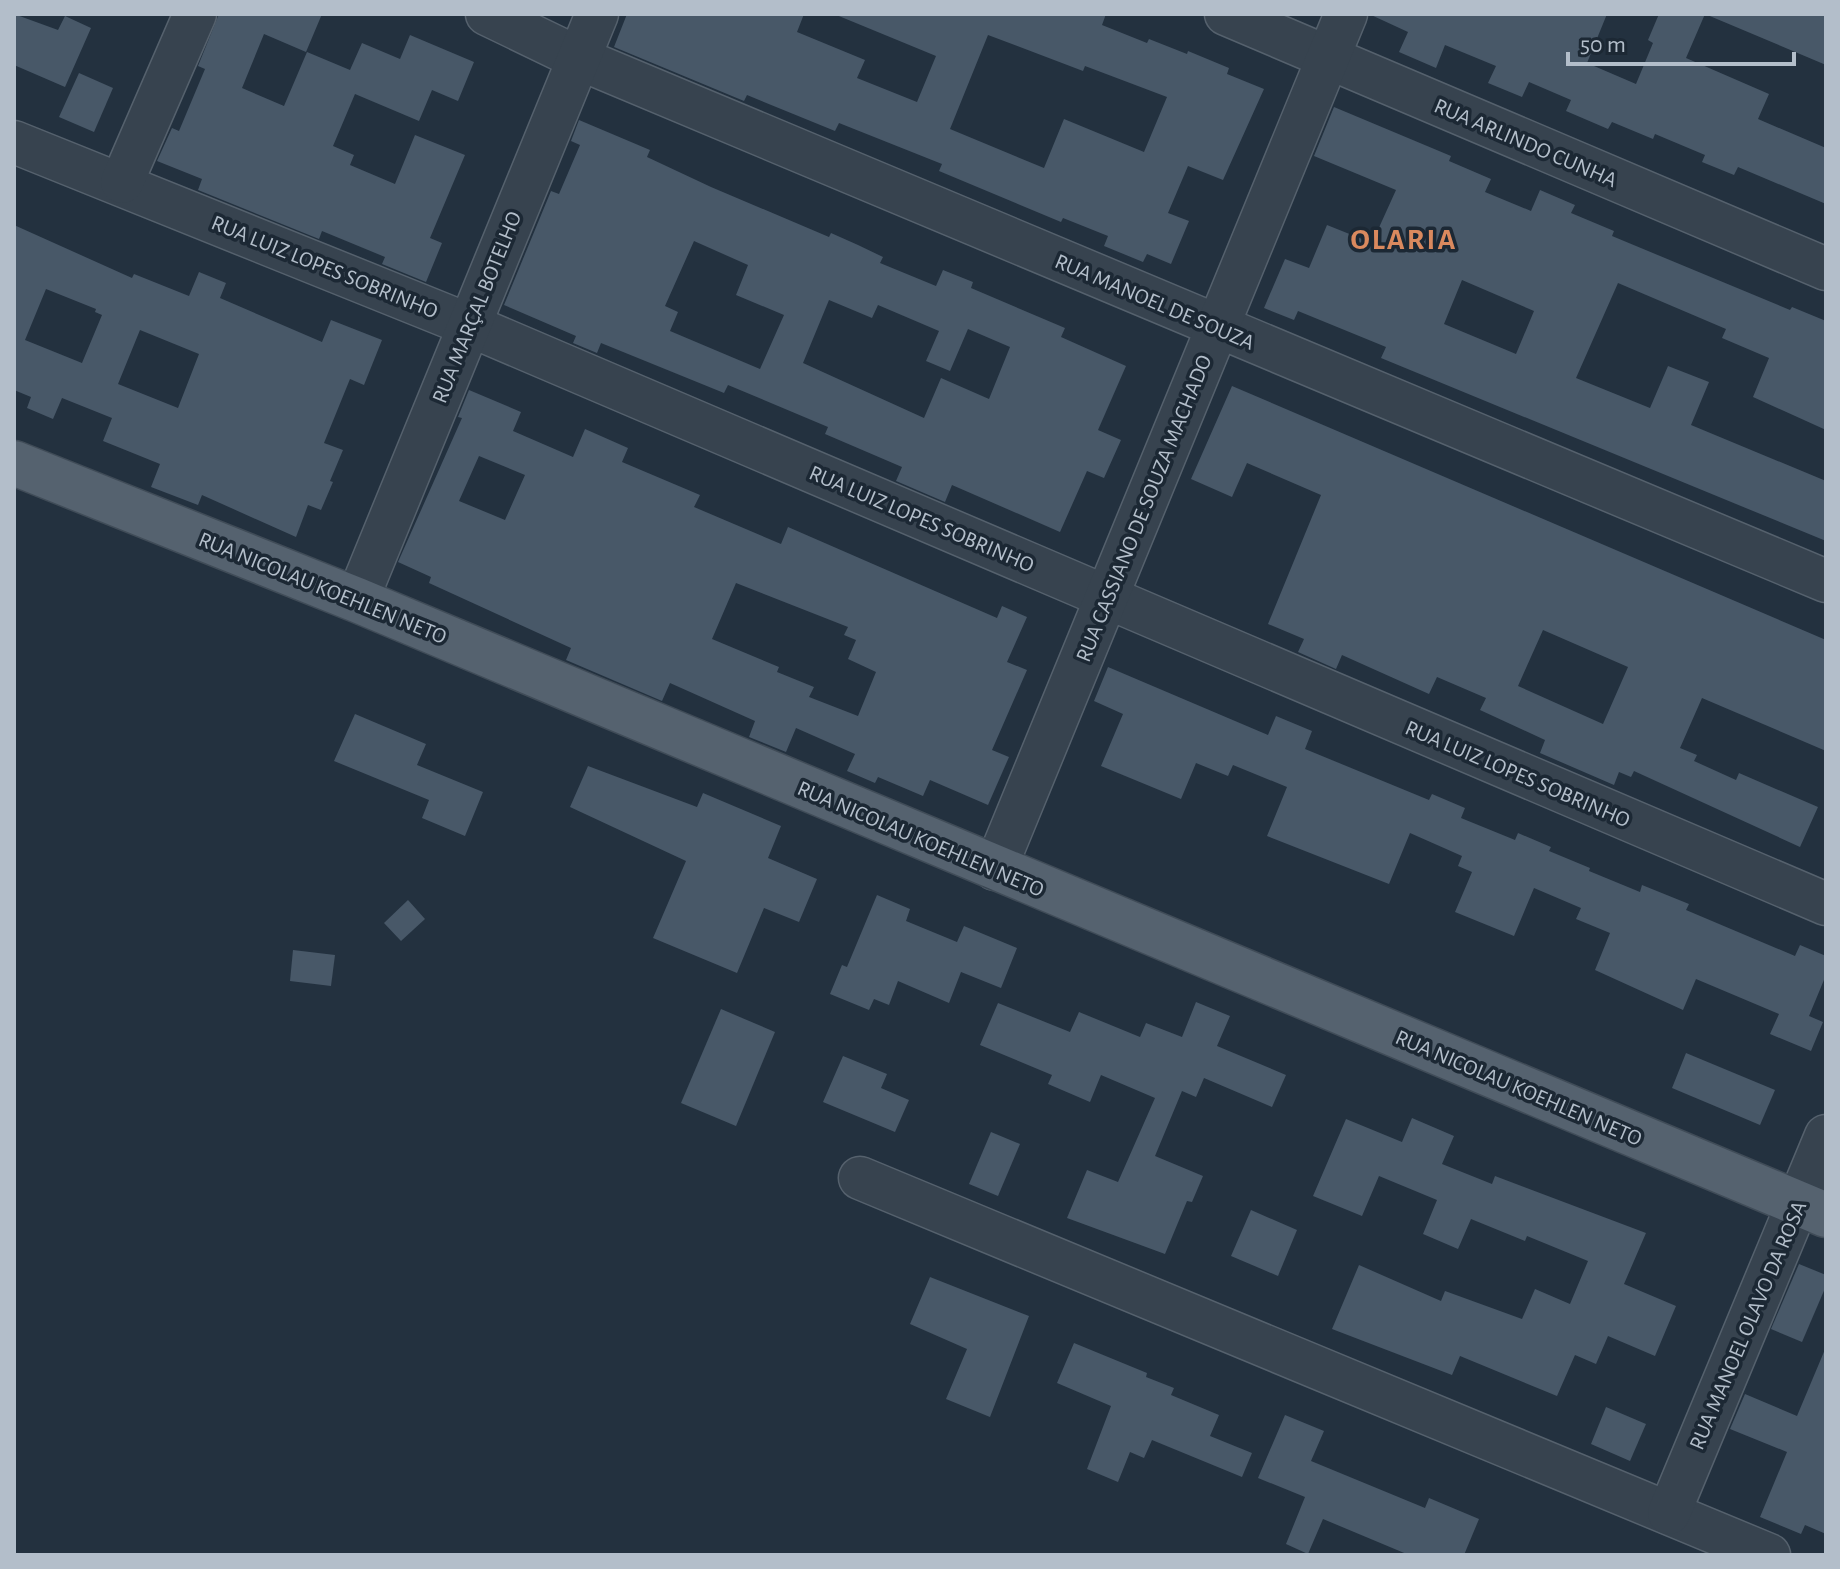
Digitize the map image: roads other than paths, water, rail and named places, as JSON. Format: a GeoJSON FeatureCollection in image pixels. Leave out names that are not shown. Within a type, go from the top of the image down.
{"type":"FeatureCollection","features":[{"type":"Feature","properties":{"kind":"main road","name":"RUA NICOLAU KOEHLEN NETO"},"geometry":{"type":"LineString","coordinates":[[14,463],[357,600],[1812,1209]]}},
{"type":"Feature","properties":{"kind":"street"},"geometry":{"type":"LineString","coordinates":[[122,182],[195,14]]}},
{"type":"Feature","properties":{"kind":"street","name":"RUA MANOEL DE SOUZA"},"geometry":{"type":"LineString","coordinates":[[487,14],[578,58],[1826,581]]}},
{"type":"Feature","properties":{"kind":"street","name":"RUA MARÇAL BOTELHO"},"geometry":{"type":"LineString","coordinates":[[357,600],[597,14]]}},
{"type":"Feature","properties":{"kind":"street","name":"RUA ARLINDO CUNHA"},"geometry":{"type":"LineString","coordinates":[[1226,14],[1826,269]]}},
{"type":"Feature","properties":{"kind":"street","name":"RUA CASSIANO DE SOUZA MACHADO"},"geometry":{"type":"LineString","coordinates":[[995,869],[1346,14]]}},
{"type":"Feature","properties":{"kind":"street","name":"RUA LUIZ LOPES SOBRINHO"},"geometry":{"type":"LineString","coordinates":[[14,142],[122,182],[469,325],[1826,904]]}},
{"type":"Feature","properties":{"kind":"street","name":"RUA MANOEL OLAVO DA ROSA"},"geometry":{"type":"LineString","coordinates":[[1669,1513],[1812,1209],[1826,1136]]}},
{"type":"Feature","properties":{"kind":"street"},"geometry":{"type":"LineString","coordinates":[[860,1178],[1769,1555]]}},
{"type":"Feature","properties":{"kind":"district","name":"OLARIA"},"geometry":{"type":"Point","coordinates":[1404,239]}}]}
